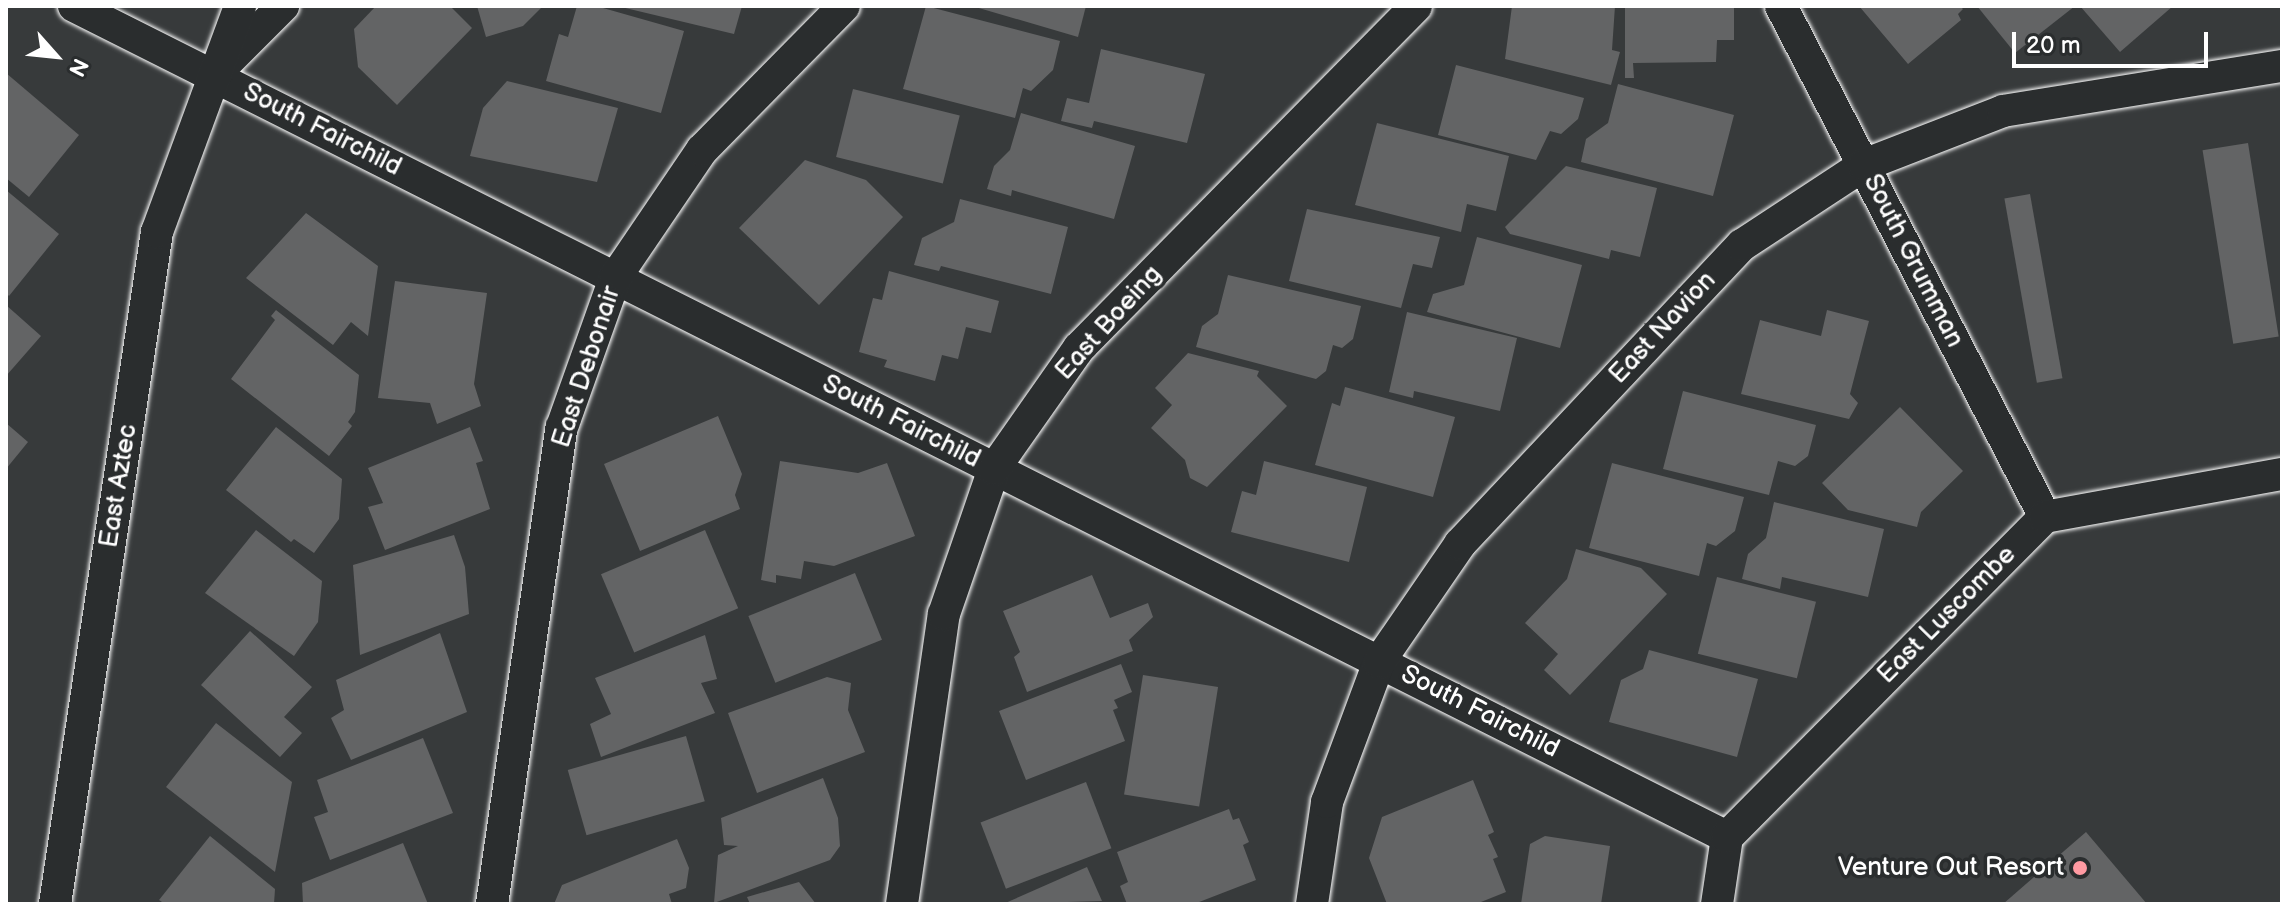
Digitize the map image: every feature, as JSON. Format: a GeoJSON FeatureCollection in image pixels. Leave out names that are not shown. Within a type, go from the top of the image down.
{"type":"FeatureCollection","features":[{"type":"Feature","properties":{"kind":"lane","name":"South Fairchild"},"geometry":{"type":"LineString","coordinates":[[74,6],[1727,837]]}},
{"type":"Feature","properties":{"kind":"lane","name":"East Aztec"},"geometry":{"type":"LineString","coordinates":[[55,904],[157,232],[240,6]]}},
{"type":"Feature","properties":{"kind":"lane","name":"East Aztec"},"geometry":{"type":"LineString","coordinates":[[213,76],[283,6]]}},
{"type":"Feature","properties":{"kind":"lane","name":"East Debonair"},"geometry":{"type":"LineString","coordinates":[[492,904],[562,427],[615,278],[702,150],[844,6]]}},
{"type":"Feature","properties":{"kind":"lane","name":"East Boeing"},"geometry":{"type":"LineString","coordinates":[[902,904],[944,614],[994,469],[1079,348],[1416,6]]}},
{"type":"Feature","properties":{"kind":"lane","name":"South Grumman"},"geometry":{"type":"LineString","coordinates":[[1781,6],[2045,517]]}},
{"type":"Feature","properties":{"kind":"lane","name":"East Navion"},"geometry":{"type":"LineString","coordinates":[[1312,904],[1327,802],[1379,662],[1460,544],[1742,245],[1864,165],[2003,111],[2282,66]]}},
{"type":"Feature","properties":{"kind":"lane"},"geometry":{"type":"LineString","coordinates":[[2045,517],[2282,474]]}},
{"type":"Feature","properties":{"kind":"lane","name":"East Luscombe"},"geometry":{"type":"LineString","coordinates":[[1727,837],[2045,517]]}},
{"type":"Feature","properties":{"kind":"lane"},"geometry":{"type":"LineString","coordinates":[[1717,904],[1727,837]]}},
{"type":"Feature","properties":{"kind":"building"},"geometry":{"type":"Polygon","coordinates":[[[376,6],[450,6],[472,28],[397,105],[358,67],[354,29],[376,6]]]}},
{"type":"Feature","properties":{"kind":"building"},"geometry":{"type":"Polygon","coordinates":[[[477,6],[543,6],[523,26],[486,37],[477,6]]]}},
{"type":"Feature","properties":{"kind":"building"},"geometry":{"type":"Polygon","coordinates":[[[577,6],[596,6],[684,31],[661,113],[546,81],[559,34],[568,37],[577,6]]]}},
{"type":"Feature","properties":{"kind":"building"},"geometry":{"type":"Polygon","coordinates":[[[617,6],[742,6],[734,34],[617,6]]]}},
{"type":"Feature","properties":{"kind":"building"},"geometry":{"type":"Polygon","coordinates":[[[926,6],[1060,41],[1053,70],[1031,91],[1023,88],[1015,118],[903,89],[926,6]]]}},
{"type":"Feature","properties":{"kind":"building"},"geometry":{"type":"Polygon","coordinates":[[[972,6],[1086,6],[1078,37],[972,6]]]}},
{"type":"Feature","properties":{"kind":"building"},"geometry":{"type":"Polygon","coordinates":[[[1512,6],[1615,6],[1612,50],[1620,52],[1611,85],[1505,59],[1512,6]]]}},
{"type":"Feature","properties":{"kind":"building"},"geometry":{"type":"Polygon","coordinates":[[[1625,6],[1734,6],[1734,40],[1717,40],[1716,62],[1633,63],[1634,78],[1625,78],[1625,6]]]}},
{"type":"Feature","properties":{"kind":"building"},"geometry":{"type":"Polygon","coordinates":[[[1859,6],[1960,6],[1963,9],[1958,14],[1961,20],[1908,64],[1859,6]]]}},
{"type":"Feature","properties":{"kind":"building"},"geometry":{"type":"Polygon","coordinates":[[[1977,6],[2075,6],[2015,53],[1977,6]]]}},
{"type":"Feature","properties":{"kind":"building"},"geometry":{"type":"Polygon","coordinates":[[[2080,6],[2173,6],[2120,52],[2080,6]]]}},
{"type":"Feature","properties":{"kind":"building"},"geometry":{"type":"Polygon","coordinates":[[[1101,49],[1205,74],[1187,143],[1094,121],[1092,128],[1061,121],[1067,98],[1089,103],[1101,49]]]}},
{"type":"Feature","properties":{"kind":"building"},"geometry":{"type":"Polygon","coordinates":[[[1456,65],[1584,98],[1578,119],[1561,134],[1550,131],[1536,160],[1438,135],[1456,65]]]}},
{"type":"Feature","properties":{"kind":"building"},"geometry":{"type":"Polygon","coordinates":[[[6,73],[79,135],[29,197],[6,178],[6,73]]]}},
{"type":"Feature","properties":{"kind":"building"},"geometry":{"type":"Polygon","coordinates":[[[507,81],[618,108],[597,182],[470,156],[483,108],[507,81]]]}},
{"type":"Feature","properties":{"kind":"building"},"geometry":{"type":"Polygon","coordinates":[[[1618,84],[1734,115],[1713,196],[1581,162],[1586,139],[1608,123],[1618,84]]]}},
{"type":"Feature","properties":{"kind":"building"},"geometry":{"type":"Polygon","coordinates":[[[853,89],[960,116],[943,184],[836,157],[853,89]]]}},
{"type":"Feature","properties":{"kind":"building"},"geometry":{"type":"Polygon","coordinates":[[[1021,113],[1135,146],[1114,219],[1012,190],[1011,196],[987,189],[994,166],[1010,150],[1021,113]]]}},
{"type":"Feature","properties":{"kind":"building"},"geometry":{"type":"Polygon","coordinates":[[[1377,123],[1509,156],[1496,211],[1467,204],[1461,232],[1355,205],[1377,123]]]}},
{"type":"Feature","properties":{"kind":"building"},"geometry":{"type":"Polygon","coordinates":[[[2248,143],[2279,337],[2233,344],[2203,150],[2248,143]]]}},
{"type":"Feature","properties":{"kind":"building"},"geometry":{"type":"Polygon","coordinates":[[[805,160],[866,180],[903,217],[819,305],[739,228],[805,160]]]}},
{"type":"Feature","properties":{"kind":"building"},"geometry":{"type":"Polygon","coordinates":[[[1566,166],[1657,188],[1640,257],[1611,250],[1609,259],[1510,234],[1505,227],[1566,166]]]}},
{"type":"Feature","properties":{"kind":"building"},"geometry":{"type":"Polygon","coordinates":[[[6,190],[59,234],[9,296],[6,293],[6,190]]]}},
{"type":"Feature","properties":{"kind":"building"},"geometry":{"type":"Polygon","coordinates":[[[2030,194],[2062,378],[2037,383],[2004,199],[2030,194]]]}},
{"type":"Feature","properties":{"kind":"building"},"geometry":{"type":"Polygon","coordinates":[[[960,199],[1068,227],[1051,294],[941,266],[939,271],[914,265],[922,238],[954,222],[960,199]]]}},
{"type":"Feature","properties":{"kind":"building"},"geometry":{"type":"Polygon","coordinates":[[[1307,209],[1440,237],[1432,268],[1413,264],[1401,308],[1289,281],[1307,209]]]}},
{"type":"Feature","properties":{"kind":"building"},"geometry":{"type":"Polygon","coordinates":[[[306,213],[378,266],[368,336],[351,322],[333,345],[246,278],[306,213]]]}},
{"type":"Feature","properties":{"kind":"building"},"geometry":{"type":"Polygon","coordinates":[[[1477,237],[1582,265],[1560,348],[1427,312],[1433,294],[1464,285],[1477,237]]]}},
{"type":"Feature","properties":{"kind":"building"},"geometry":{"type":"Polygon","coordinates":[[[889,271],[999,301],[991,333],[966,327],[958,359],[942,355],[935,381],[884,367],[887,360],[859,352],[873,298],[882,300],[889,271]]]}},
{"type":"Feature","properties":{"kind":"building"},"geometry":{"type":"Polygon","coordinates":[[[1228,275],[1361,306],[1353,339],[1342,348],[1333,345],[1326,371],[1316,379],[1196,347],[1202,326],[1218,314],[1228,275]]]}},
{"type":"Feature","properties":{"kind":"building"},"geometry":{"type":"Polygon","coordinates":[[[395,281],[487,293],[474,384],[481,406],[437,424],[430,403],[378,398],[395,281]]]}},
{"type":"Feature","properties":{"kind":"building"},"geometry":{"type":"Polygon","coordinates":[[[6,305],[41,336],[6,376],[6,305]]]}},
{"type":"Feature","properties":{"kind":"building"},"geometry":{"type":"Polygon","coordinates":[[[276,310],[359,375],[355,412],[348,422],[352,426],[329,456],[231,379],[275,320],[271,316],[276,310]]]}},
{"type":"Feature","properties":{"kind":"building"},"geometry":{"type":"Polygon","coordinates":[[[1827,310],[1869,321],[1850,394],[1858,403],[1849,419],[1741,394],[1760,320],[1821,336],[1827,310]]]}},
{"type":"Feature","properties":{"kind":"building"},"geometry":{"type":"Polygon","coordinates":[[[1407,312],[1517,338],[1500,411],[1414,391],[1413,398],[1389,392],[1407,312]]]}},
{"type":"Feature","properties":{"kind":"building"},"geometry":{"type":"Polygon","coordinates":[[[1188,353],[1259,371],[1257,376],[1287,406],[1207,487],[1190,478],[1185,460],[1151,428],[1172,405],[1155,388],[1188,353]]]}},
{"type":"Feature","properties":{"kind":"building"},"geometry":{"type":"Polygon","coordinates":[[[1345,387],[1455,417],[1433,497],[1315,465],[1332,403],[1340,406],[1345,387]]]}},
{"type":"Feature","properties":{"kind":"building"},"geometry":{"type":"Polygon","coordinates":[[[1683,391],[1816,425],[1808,456],[1795,466],[1778,461],[1769,495],[1663,469],[1683,391]]]}},
{"type":"Feature","properties":{"kind":"building"},"geometry":{"type":"Polygon","coordinates":[[[1900,407],[1963,471],[1921,512],[1917,527],[1848,510],[1822,483],[1900,407]]]}},
{"type":"Feature","properties":{"kind":"building"},"geometry":{"type":"Polygon","coordinates":[[[718,416],[742,474],[735,495],[740,509],[640,551],[604,464],[718,416]]]}},
{"type":"Feature","properties":{"kind":"building"},"geometry":{"type":"Polygon","coordinates":[[[6,423],[28,442],[6,469],[6,423]]]}},
{"type":"Feature","properties":{"kind":"building"},"geometry":{"type":"Polygon","coordinates":[[[276,427],[342,479],[339,519],[314,553],[294,539],[291,542],[226,490],[276,427]]]}},
{"type":"Feature","properties":{"kind":"building"},"geometry":{"type":"Polygon","coordinates":[[[470,427],[483,461],[476,463],[490,509],[385,550],[368,507],[383,503],[368,468],[470,427]]]}},
{"type":"Feature","properties":{"kind":"building"},"geometry":{"type":"Polygon","coordinates":[[[780,461],[858,473],[887,463],[915,536],[834,566],[804,561],[801,579],[776,575],[776,583],[761,580],[780,461]]]}},
{"type":"Feature","properties":{"kind":"building"},"geometry":{"type":"Polygon","coordinates":[[[1264,461],[1367,487],[1349,562],[1231,532],[1242,491],[1256,495],[1264,461]]]}},
{"type":"Feature","properties":{"kind":"building"},"geometry":{"type":"Polygon","coordinates":[[[1612,463],[1744,497],[1735,531],[1716,546],[1707,543],[1699,576],[1589,548],[1612,463]]]}},
{"type":"Feature","properties":{"kind":"building"},"geometry":{"type":"Polygon","coordinates":[[[1774,502],[1884,529],[1868,597],[1782,577],[1780,589],[1742,579],[1748,554],[1766,538],[1774,502]]]}},
{"type":"Feature","properties":{"kind":"building"},"geometry":{"type":"Polygon","coordinates":[[[256,530],[322,581],[318,622],[294,656],[205,593],[256,530]]]}},
{"type":"Feature","properties":{"kind":"building"},"geometry":{"type":"Polygon","coordinates":[[[705,530],[738,608],[634,652],[601,574],[705,530]]]}},
{"type":"Feature","properties":{"kind":"building"},"geometry":{"type":"Polygon","coordinates":[[[454,535],[465,567],[469,614],[360,655],[353,565],[454,535]]]}},
{"type":"Feature","properties":{"kind":"building"},"geometry":{"type":"Polygon","coordinates":[[[1576,549],[1641,568],[1667,594],[1570,695],[1544,670],[1558,654],[1525,623],[1567,579],[1576,549]]]}},
{"type":"Feature","properties":{"kind":"building"},"geometry":{"type":"Polygon","coordinates":[[[855,573],[882,640],[775,683],[748,616],[855,573]]]}},
{"type":"Feature","properties":{"kind":"building"},"geometry":{"type":"Polygon","coordinates":[[[1092,575],[1110,618],[1148,603],[1153,617],[1129,640],[1133,651],[1027,692],[1014,657],[1020,652],[1003,611],[1092,575]]]}},
{"type":"Feature","properties":{"kind":"building"},"geometry":{"type":"Polygon","coordinates":[[[1717,577],[1816,602],[1797,678],[1698,654],[1717,577]]]}},
{"type":"Feature","properties":{"kind":"building"},"geometry":{"type":"Polygon","coordinates":[[[250,631],[312,687],[284,717],[302,733],[280,757],[201,685],[250,631]]]}},
{"type":"Feature","properties":{"kind":"building"},"geometry":{"type":"Polygon","coordinates":[[[440,633],[467,712],[351,760],[331,718],[344,710],[336,680],[440,633]]]}},
{"type":"Feature","properties":{"kind":"building"},"geometry":{"type":"Polygon","coordinates":[[[705,635],[717,679],[701,683],[715,713],[601,757],[590,724],[611,714],[595,678],[705,635]]]}},
{"type":"Feature","properties":{"kind":"building"},"geometry":{"type":"Polygon","coordinates":[[[1649,650],[1758,679],[1737,757],[1609,722],[1621,680],[1643,669],[1649,650]]]}},
{"type":"Feature","properties":{"kind":"building"},"geometry":{"type":"Polygon","coordinates":[[[1121,664],[1132,692],[1114,700],[1118,708],[1113,710],[1125,741],[1026,780],[999,711],[1121,664]]]}},
{"type":"Feature","properties":{"kind":"building"},"geometry":{"type":"Polygon","coordinates":[[[1143,675],[1218,687],[1199,806],[1124,795],[1143,675]]]}},
{"type":"Feature","properties":{"kind":"building"},"geometry":{"type":"Polygon","coordinates":[[[827,677],[851,683],[848,710],[865,752],[757,793],[728,713],[827,677]]]}},
{"type":"Feature","properties":{"kind":"building"},"geometry":{"type":"Polygon","coordinates":[[[216,723],[292,782],[275,872],[166,787],[216,723]]]}},
{"type":"Feature","properties":{"kind":"building"},"geometry":{"type":"Polygon","coordinates":[[[686,736],[705,801],[587,835],[568,770],[686,736]]]}},
{"type":"Feature","properties":{"kind":"building"},"geometry":{"type":"Polygon","coordinates":[[[423,738],[453,813],[330,860],[314,817],[328,812],[317,780],[423,738]]]}},
{"type":"Feature","properties":{"kind":"building"},"geometry":{"type":"Polygon","coordinates":[[[823,778],[838,818],[840,846],[830,860],[714,903],[718,855],[738,846],[724,845],[721,818],[823,778]]]}},
{"type":"Feature","properties":{"kind":"building"},"geometry":{"type":"Polygon","coordinates":[[[1473,780],[1494,832],[1488,835],[1498,857],[1493,859],[1506,892],[1476,904],[1387,904],[1369,858],[1382,817],[1473,780]]]}},
{"type":"Feature","properties":{"kind":"building"},"geometry":{"type":"Polygon","coordinates":[[[1086,782],[1111,848],[1006,889],[981,822],[1086,782]]]}},
{"type":"Feature","properties":{"kind":"building"},"geometry":{"type":"Polygon","coordinates":[[[1229,809],[1233,820],[1239,818],[1249,842],[1243,845],[1256,880],[1194,904],[1127,904],[1120,886],[1128,882],[1117,852],[1229,809]]]}},
{"type":"Feature","properties":{"kind":"building","name":"Venture Out Resort"},"geometry":{"type":"Polygon","coordinates":[[[2086,832],[2147,904],[2003,904],[2086,832]]]}},
{"type":"Feature","properties":{"kind":"building"},"geometry":{"type":"Polygon","coordinates":[[[210,836],[275,889],[274,904],[165,904],[159,900],[210,836]]]}},
{"type":"Feature","properties":{"kind":"building"},"geometry":{"type":"Polygon","coordinates":[[[1545,836],[1610,846],[1601,904],[1521,904],[1530,844],[1545,836]]]}},
{"type":"Feature","properties":{"kind":"building"},"geometry":{"type":"Polygon","coordinates":[[[677,839],[689,868],[686,888],[669,894],[672,904],[554,904],[562,885],[677,839]]]}},
{"type":"Feature","properties":{"kind":"building"},"geometry":{"type":"Polygon","coordinates":[[[403,843],[428,904],[303,904],[302,883],[403,843]]]}},
{"type":"Feature","properties":{"kind":"building"},"geometry":{"type":"Polygon","coordinates":[[[1087,867],[1102,901],[1003,904],[1087,867]]]}},
{"type":"Feature","properties":{"kind":"building"},"geometry":{"type":"Polygon","coordinates":[[[799,882],[816,904],[750,904],[747,897],[799,882]]]}},
{"type":"Feature","properties":{"kind":"place","name":"Venture Out Resort"},"geometry":{"type":"Point","coordinates":[2080,868]}}]}
